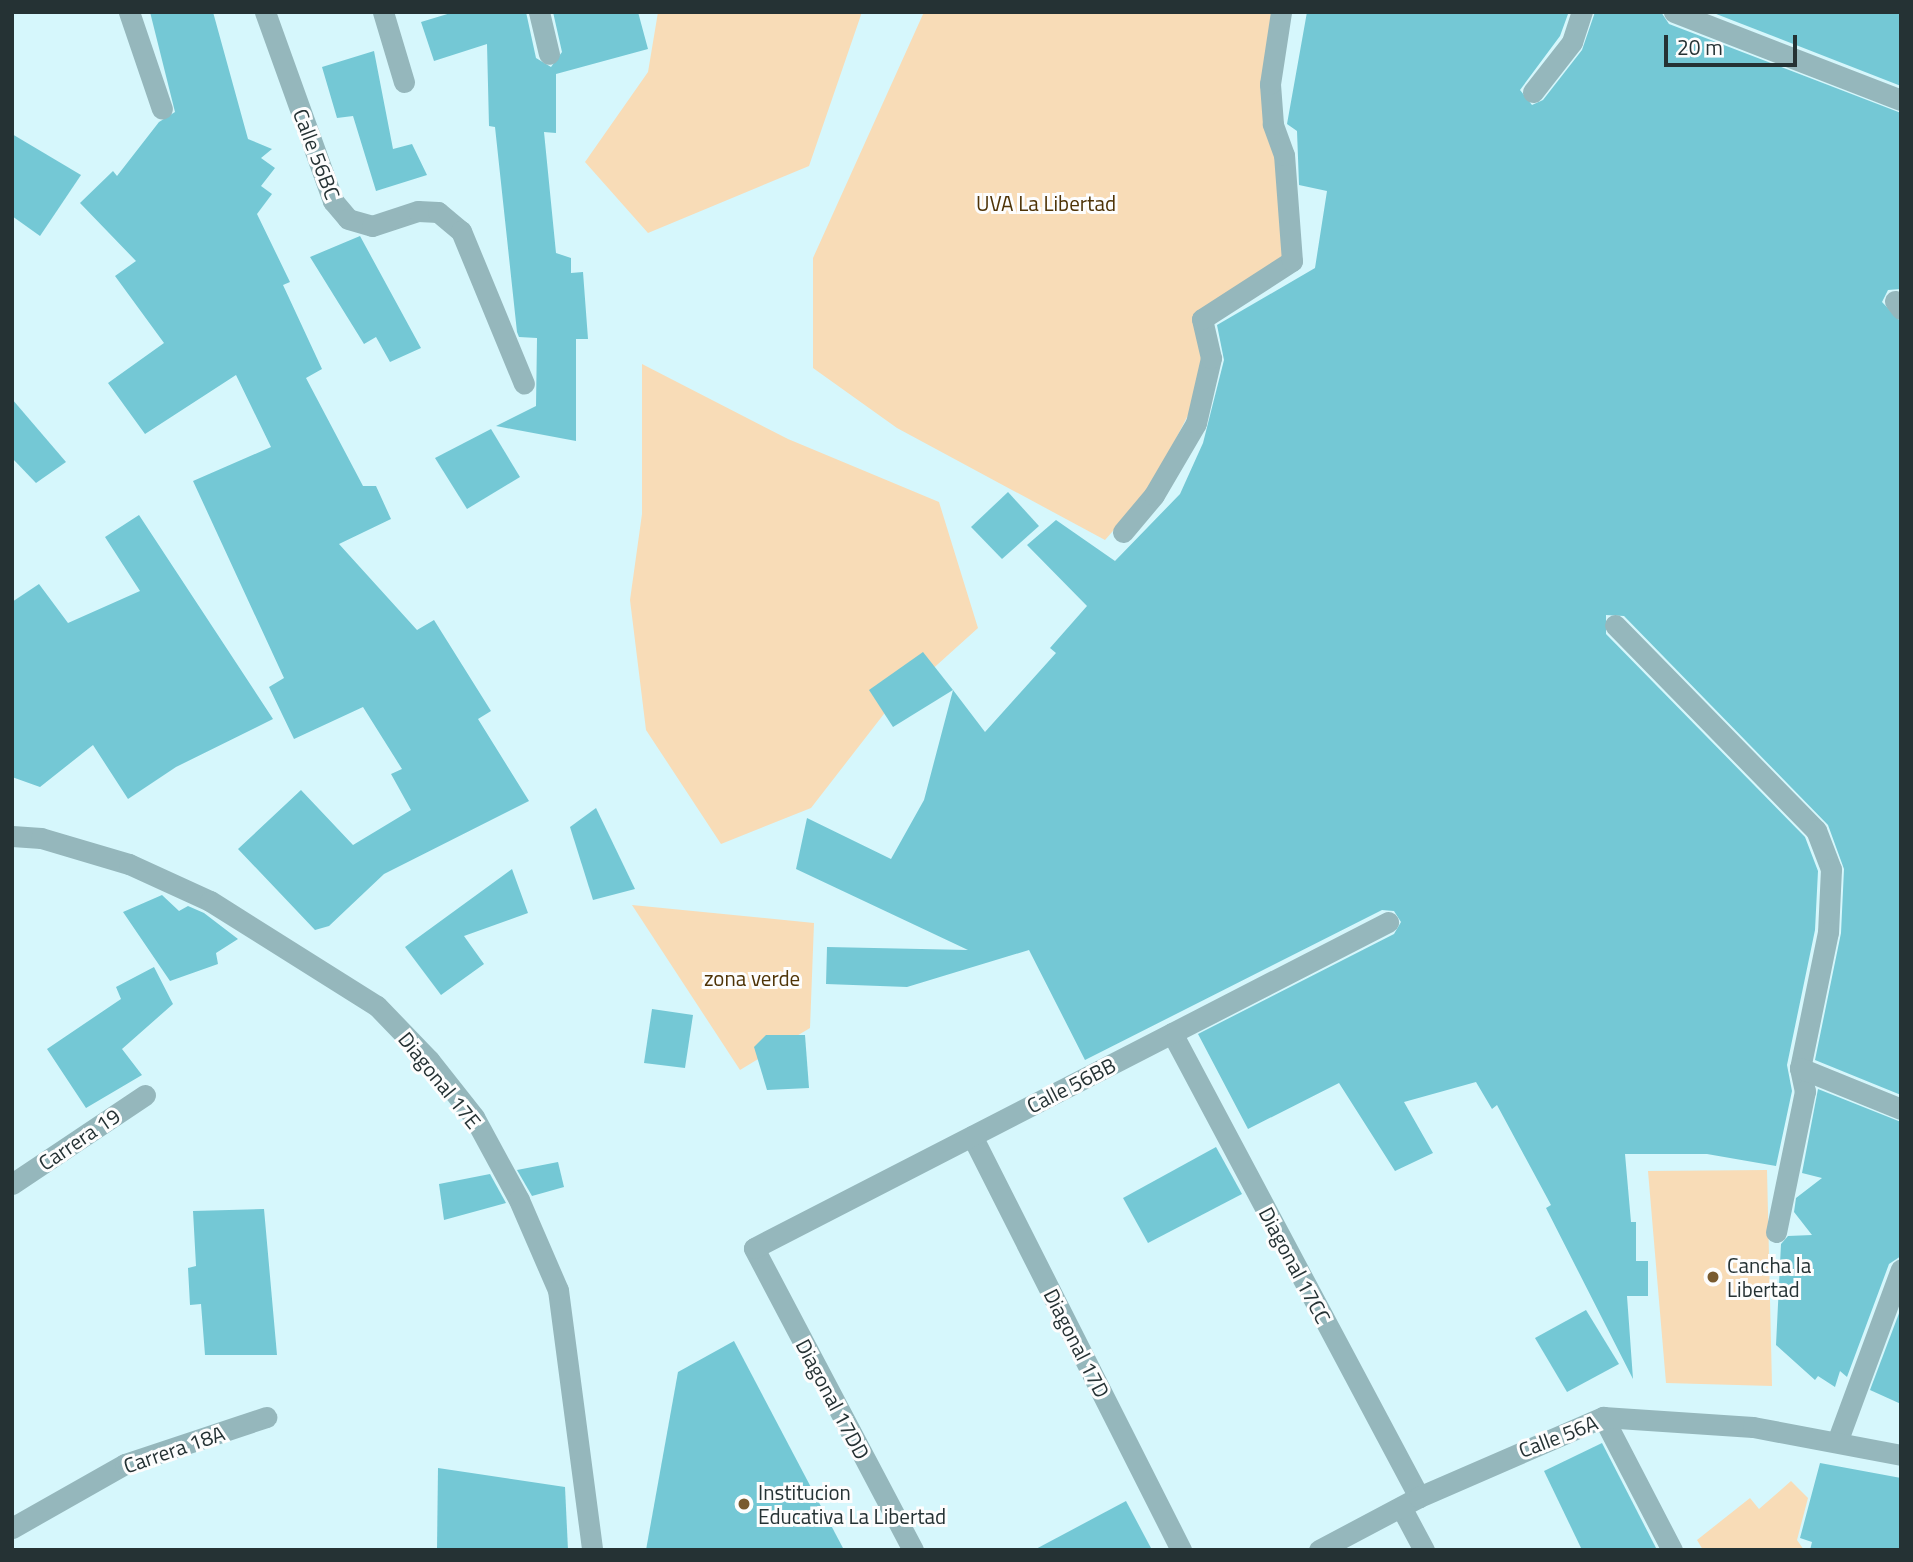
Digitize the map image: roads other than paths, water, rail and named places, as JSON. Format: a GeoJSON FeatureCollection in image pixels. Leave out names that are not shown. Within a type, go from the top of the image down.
{"type":"FeatureCollection","features":[{"type":"Feature","properties":{"kind":"street"},"geometry":{"type":"LineString","coordinates":[[129,12],[162,109]]}},
{"type":"Feature","properties":{"kind":"street","name":"Calle 56BC"},"geometry":{"type":"LineString","coordinates":[[265,12],[333,201],[348,219],[372,226],[418,211],[438,212],[461,231],[524,384]]}},
{"type":"Feature","properties":{"kind":"street"},"geometry":{"type":"LineString","coordinates":[[383,12],[404,82]]}},
{"type":"Feature","properties":{"kind":"street"},"geometry":{"type":"LineString","coordinates":[[539,12],[549,54]]}},
{"type":"Feature","properties":{"kind":"street"},"geometry":{"type":"LineString","coordinates":[[1123,532],[1154,495],[1196,423],[1210,358],[1202,319],[1292,261],[1284,155],[1273,124],[1270,84],[1281,12]]}},
{"type":"Feature","properties":{"kind":"street"},"geometry":{"type":"LineString","coordinates":[[1533,92],[1572,42],[1581,12]]}},
{"type":"Feature","properties":{"kind":"street"},"geometry":{"type":"LineString","coordinates":[[1674,12],[1901,100]]}},
{"type":"Feature","properties":{"kind":"street"},"geometry":{"type":"LineString","coordinates":[[1615,625],[1816,830],[1831,869],[1828,932],[1800,1068],[1805,1091],[1776,1232]]}},
{"type":"Feature","properties":{"kind":"street","name":"Diagonal 17E"},"geometry":{"type":"LineString","coordinates":[[12,836],[41,838],[129,864],[210,901],[377,1006],[429,1060],[474,1117],[519,1200],[558,1290],[592,1550]]}},
{"type":"Feature","properties":{"kind":"street","name":"Calle 56BB"},"geometry":{"type":"LineString","coordinates":[[754,1248],[1388,922]]}},
{"type":"Feature","properties":{"kind":"street","name":"Diagonal 17CC"},"geometry":{"type":"LineString","coordinates":[[1172,1033],[1410,1502],[1424,1550]]}},
{"type":"Feature","properties":{"kind":"street"},"geometry":{"type":"LineString","coordinates":[[1800,1068],[1901,1110]]}},
{"type":"Feature","properties":{"kind":"street","name":"Carrera 19"},"geometry":{"type":"LineString","coordinates":[[12,1184],[145,1095]]}},
{"type":"Feature","properties":{"kind":"street","name":"Diagonal 17D"},"geometry":{"type":"LineString","coordinates":[[972,1136],[1181,1550]]}},
{"type":"Feature","properties":{"kind":"street","name":"Diagonal 17DD"},"geometry":{"type":"LineString","coordinates":[[754,1248],[913,1550]]}},
{"type":"Feature","properties":{"kind":"street"},"geometry":{"type":"LineString","coordinates":[[1837,1443],[1901,1269]]}},
{"type":"Feature","properties":{"kind":"street","name":"Carrera 18A"},"geometry":{"type":"LineString","coordinates":[[12,1528],[125,1464],[266,1417]]}},
{"type":"Feature","properties":{"kind":"street"},"geometry":{"type":"LineString","coordinates":[[1603,1417],[1672,1550]]}},
{"type":"Feature","properties":{"kind":"street","name":"Calle 56A"},"geometry":{"type":"LineString","coordinates":[[1319,1550],[1410,1502],[1559,1431],[1603,1417],[1753,1427],[1901,1455]]}},
{"type":"Feature","properties":{"kind":"place","name":"Cancha la Libertad"},"geometry":{"type":"Point","coordinates":[1713,1277]}},
{"type":"Feature","properties":{"kind":"place","name":"Institucion Educativa La Libertad"},"geometry":{"type":"Point","coordinates":[744,1504]}},
{"type":"Feature","properties":{"kind":"park label","name":"UVA La Libertad"},"geometry":{"type":"Point","coordinates":[1046,203]}},
{"type":"Feature","properties":{"kind":"park label","name":"zona verde"},"geometry":{"type":"Point","coordinates":[752,978]}}]}
